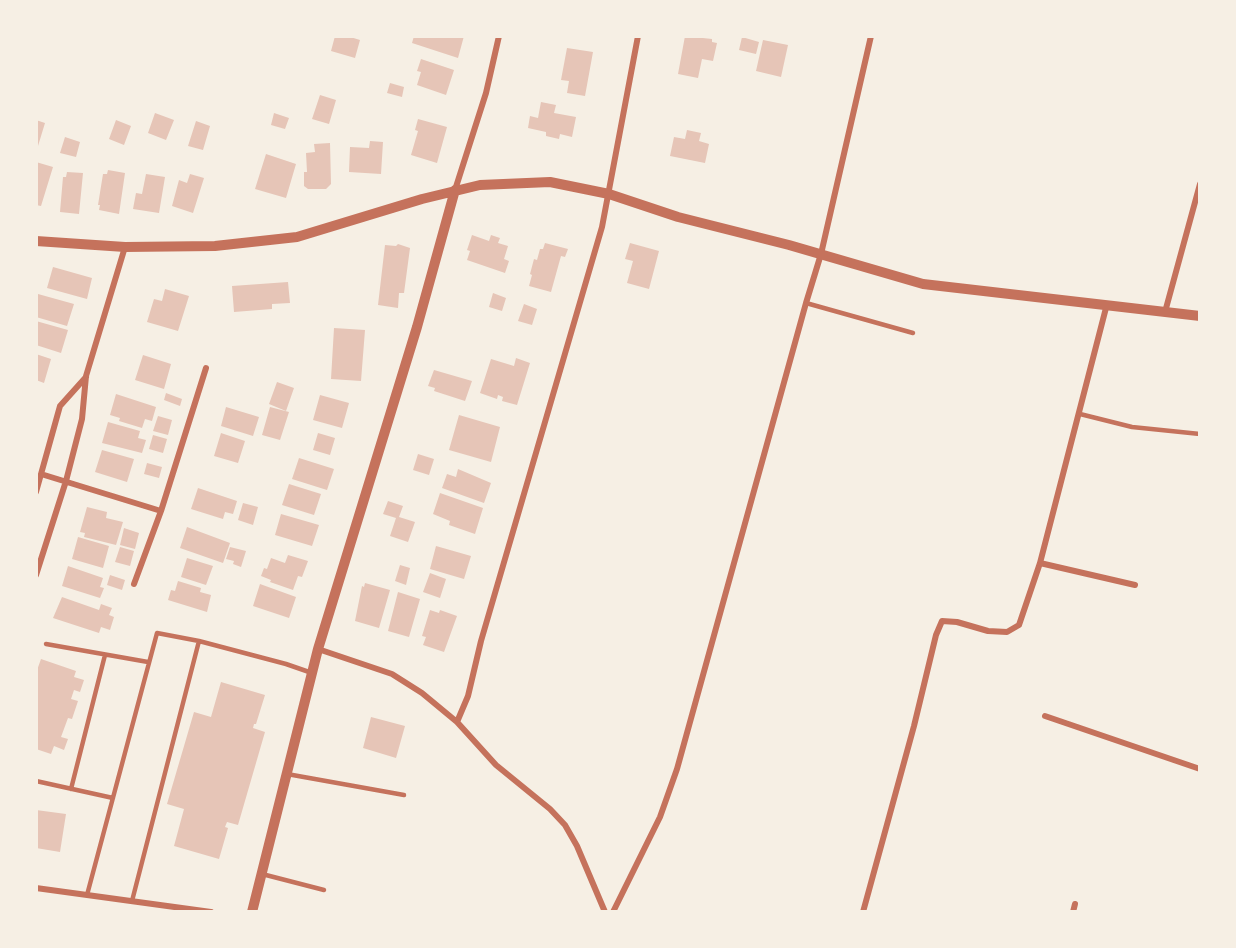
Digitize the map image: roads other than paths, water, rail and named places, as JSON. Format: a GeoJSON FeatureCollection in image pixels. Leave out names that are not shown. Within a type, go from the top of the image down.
{"type":"FeatureCollection","features":[{"type":"Feature","properties":{"kind":"street"},"geometry":{"type":"LineString","coordinates":[[252,912],[318,649],[417,327],[455,190],[486,93],[500,36]]}},
{"type":"Feature","properties":{"kind":"street"},"geometry":{"type":"LineString","coordinates":[[457,722],[468,696],[481,641],[602,227],[638,36]]}},
{"type":"Feature","properties":{"kind":"street"},"geometry":{"type":"LineString","coordinates":[[613,912],[660,817],[677,769],[821,254],[871,36]]}},
{"type":"Feature","properties":{"kind":"street"},"geometry":{"type":"LineString","coordinates":[[36,241],[125,247],[215,246],[297,237],[455,190],[480,185],[531,181],[550,182],[609,194],[678,217],[821,254],[923,284],[1200,316]]}},
{"type":"Feature","properties":{"kind":"street"},"geometry":{"type":"LineString","coordinates":[[1166,312],[1200,184]]}},
{"type":"Feature","properties":{"kind":"street"},"geometry":{"type":"LineString","coordinates":[[36,575],[66,481],[82,419],[86,376],[125,247]]}},
{"type":"Feature","properties":{"kind":"street"},"geometry":{"type":"LineString","coordinates":[[863,912],[914,726],[936,635],[942,621],[957,622],[988,631],[1007,632],[1019,625],[1040,563],[1107,304]]}},
{"type":"Feature","properties":{"kind":"street"},"geometry":{"type":"LineString","coordinates":[[134,584],[161,511],[206,368]]}},
{"type":"Feature","properties":{"kind":"street"},"geometry":{"type":"LineString","coordinates":[[36,492],[60,406],[86,376]]}},
{"type":"Feature","properties":{"kind":"street"},"geometry":{"type":"LineString","coordinates":[[41,474],[161,511]]}},
{"type":"Feature","properties":{"kind":"street"},"geometry":{"type":"LineString","coordinates":[[1040,563],[1135,585]]}},
{"type":"Feature","properties":{"kind":"street"},"geometry":{"type":"LineString","coordinates":[[318,649],[392,674],[423,693],[457,722],[496,765],[550,809],[565,825],[577,846],[605,912]]}},
{"type":"Feature","properties":{"kind":"street"},"geometry":{"type":"LineString","coordinates":[[1045,716],[1200,769]]}},
{"type":"Feature","properties":{"kind":"street"},"geometry":{"type":"LineString","coordinates":[[36,888],[211,912]]}},
{"type":"Feature","properties":{"kind":"street"},"geometry":{"type":"LineString","coordinates":[[1073,912],[1075,904]]}},
{"type":"Feature","properties":{"kind":"lane"},"geometry":{"type":"LineString","coordinates":[[806,303],[913,333]]}},
{"type":"Feature","properties":{"kind":"lane"},"geometry":{"type":"LineString","coordinates":[[1080,414],[1132,427],[1200,434]]}},
{"type":"Feature","properties":{"kind":"lane"},"geometry":{"type":"LineString","coordinates":[[87,895],[157,633],[199,641],[312,673]]}},
{"type":"Feature","properties":{"kind":"lane"},"geometry":{"type":"LineString","coordinates":[[132,901],[199,641]]}},
{"type":"Feature","properties":{"kind":"lane"},"geometry":{"type":"LineString","coordinates":[[45,644],[148,662]]}},
{"type":"Feature","properties":{"kind":"lane"},"geometry":{"type":"LineString","coordinates":[[71,789],[105,655]]}},
{"type":"Feature","properties":{"kind":"lane"},"geometry":{"type":"LineString","coordinates":[[287,774],[404,795]]}},
{"type":"Feature","properties":{"kind":"lane"},"geometry":{"type":"LineString","coordinates":[[36,781],[113,798]]}},
{"type":"Feature","properties":{"kind":"lane"},"geometry":{"type":"LineString","coordinates":[[262,874],[324,890]]}}]}
